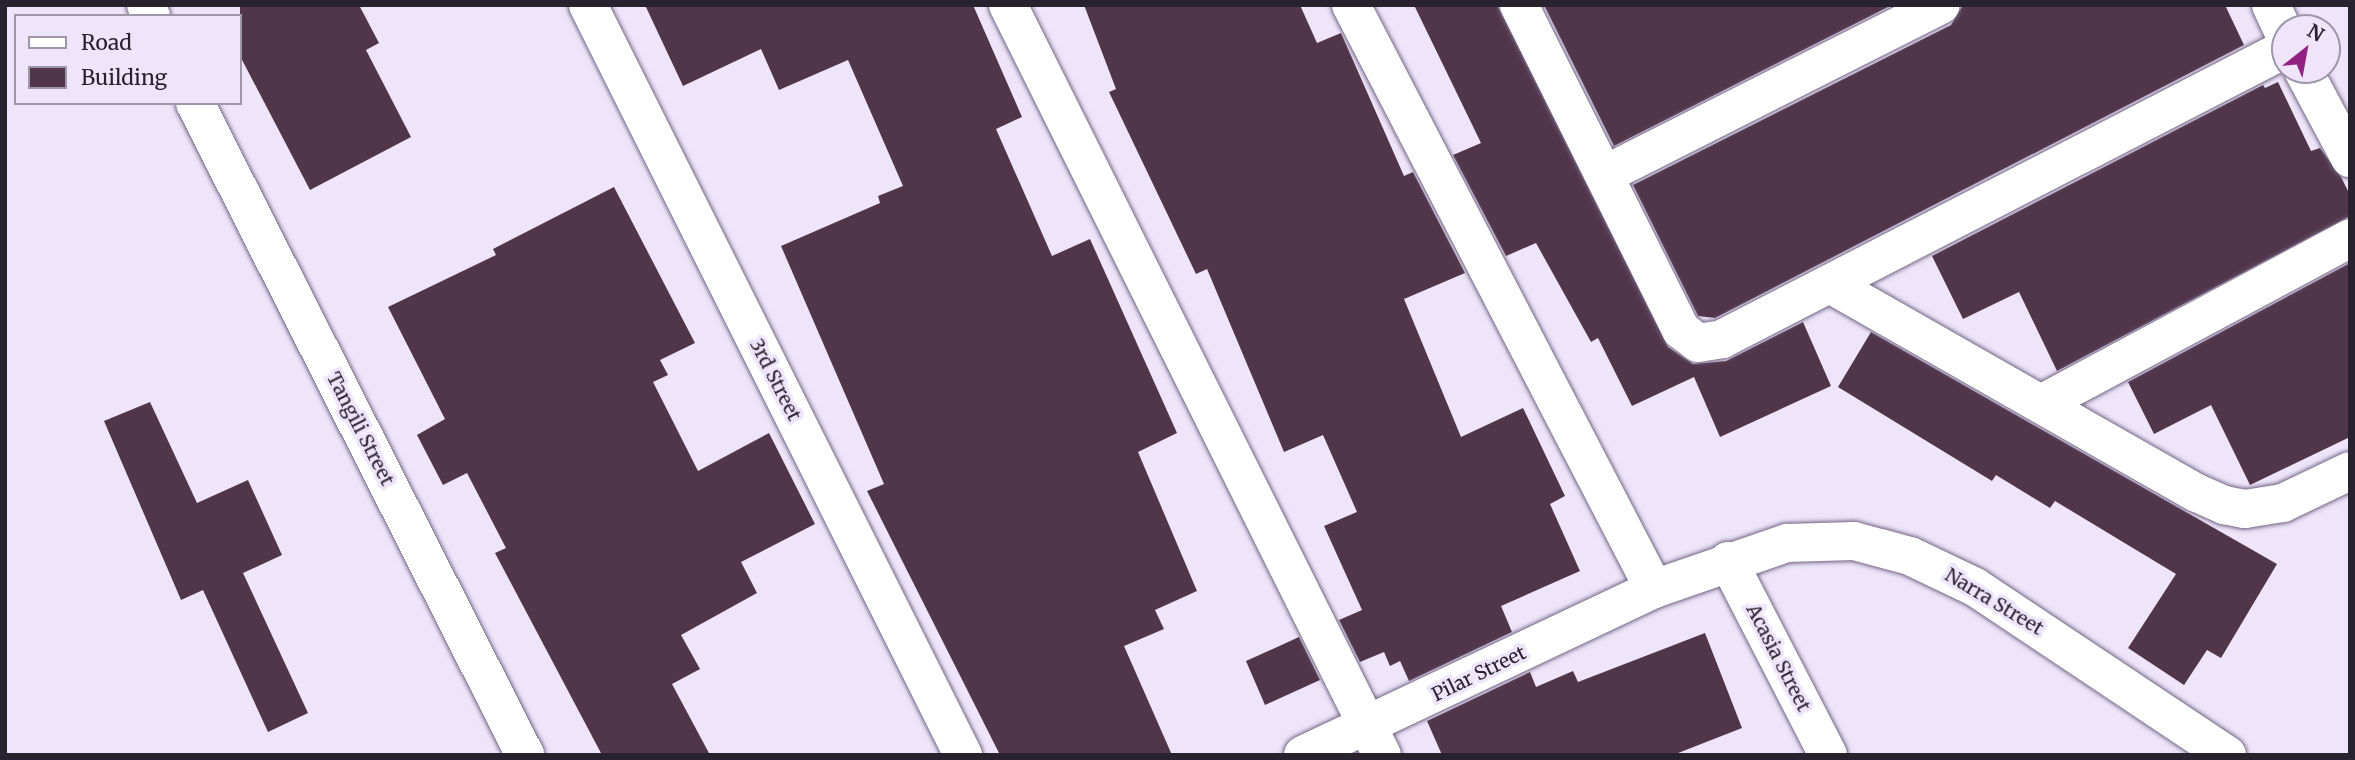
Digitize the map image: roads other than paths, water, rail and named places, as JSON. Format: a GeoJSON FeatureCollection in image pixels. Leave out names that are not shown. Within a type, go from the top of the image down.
{"type":"FeatureCollection","features":[{"type":"Feature","properties":{"kind":"street","name":"3rd Street"},"geometry":{"type":"LineString","coordinates":[[588,5],[963,755]]}},
{"type":"Feature","properties":{"kind":"street"},"geometry":{"type":"LineString","coordinates":[[1008,5],[1375,741]]}},
{"type":"Feature","properties":{"kind":"street"},"geometry":{"type":"LineString","coordinates":[[1351,5],[1654,590]]}},
{"type":"Feature","properties":{"kind":"street"},"geometry":{"type":"LineString","coordinates":[[1519,5],[1681,330],[1698,343],[1722,340],[2271,56]]}},
{"type":"Feature","properties":{"kind":"street"},"geometry":{"type":"LineString","coordinates":[[1604,175],[1941,5]]}},
{"type":"Feature","properties":{"kind":"street"},"geometry":{"type":"LineString","coordinates":[[2310,84],[2350,159]]}},
{"type":"Feature","properties":{"kind":"street","name":"Tangili Street"},"geometry":{"type":"LineString","coordinates":[[196,105],[525,755]]}},
{"type":"Feature","properties":{"kind":"street"},"geometry":{"type":"LineString","coordinates":[[2041,404],[2350,239]]}},
{"type":"Feature","properties":{"kind":"street"},"geometry":{"type":"LineString","coordinates":[[1830,284],[2224,505],[2245,509],[2283,503],[2350,471]]}},
{"type":"Feature","properties":{"kind":"street","name":"Narra Street"},"geometry":{"type":"LineString","coordinates":[[1654,590],[1728,561],[1787,543],[1854,541],[1910,556],[1975,587],[2211,751]]}},
{"type":"Feature","properties":{"kind":"street","name":"Acasia Street"},"geometry":{"type":"LineString","coordinates":[[1728,561],[1828,755]]}},
{"type":"Feature","properties":{"kind":"street","name":"Pilar Street"},"geometry":{"type":"LineString","coordinates":[[1303,755],[1375,741],[1654,590]]}}]}
